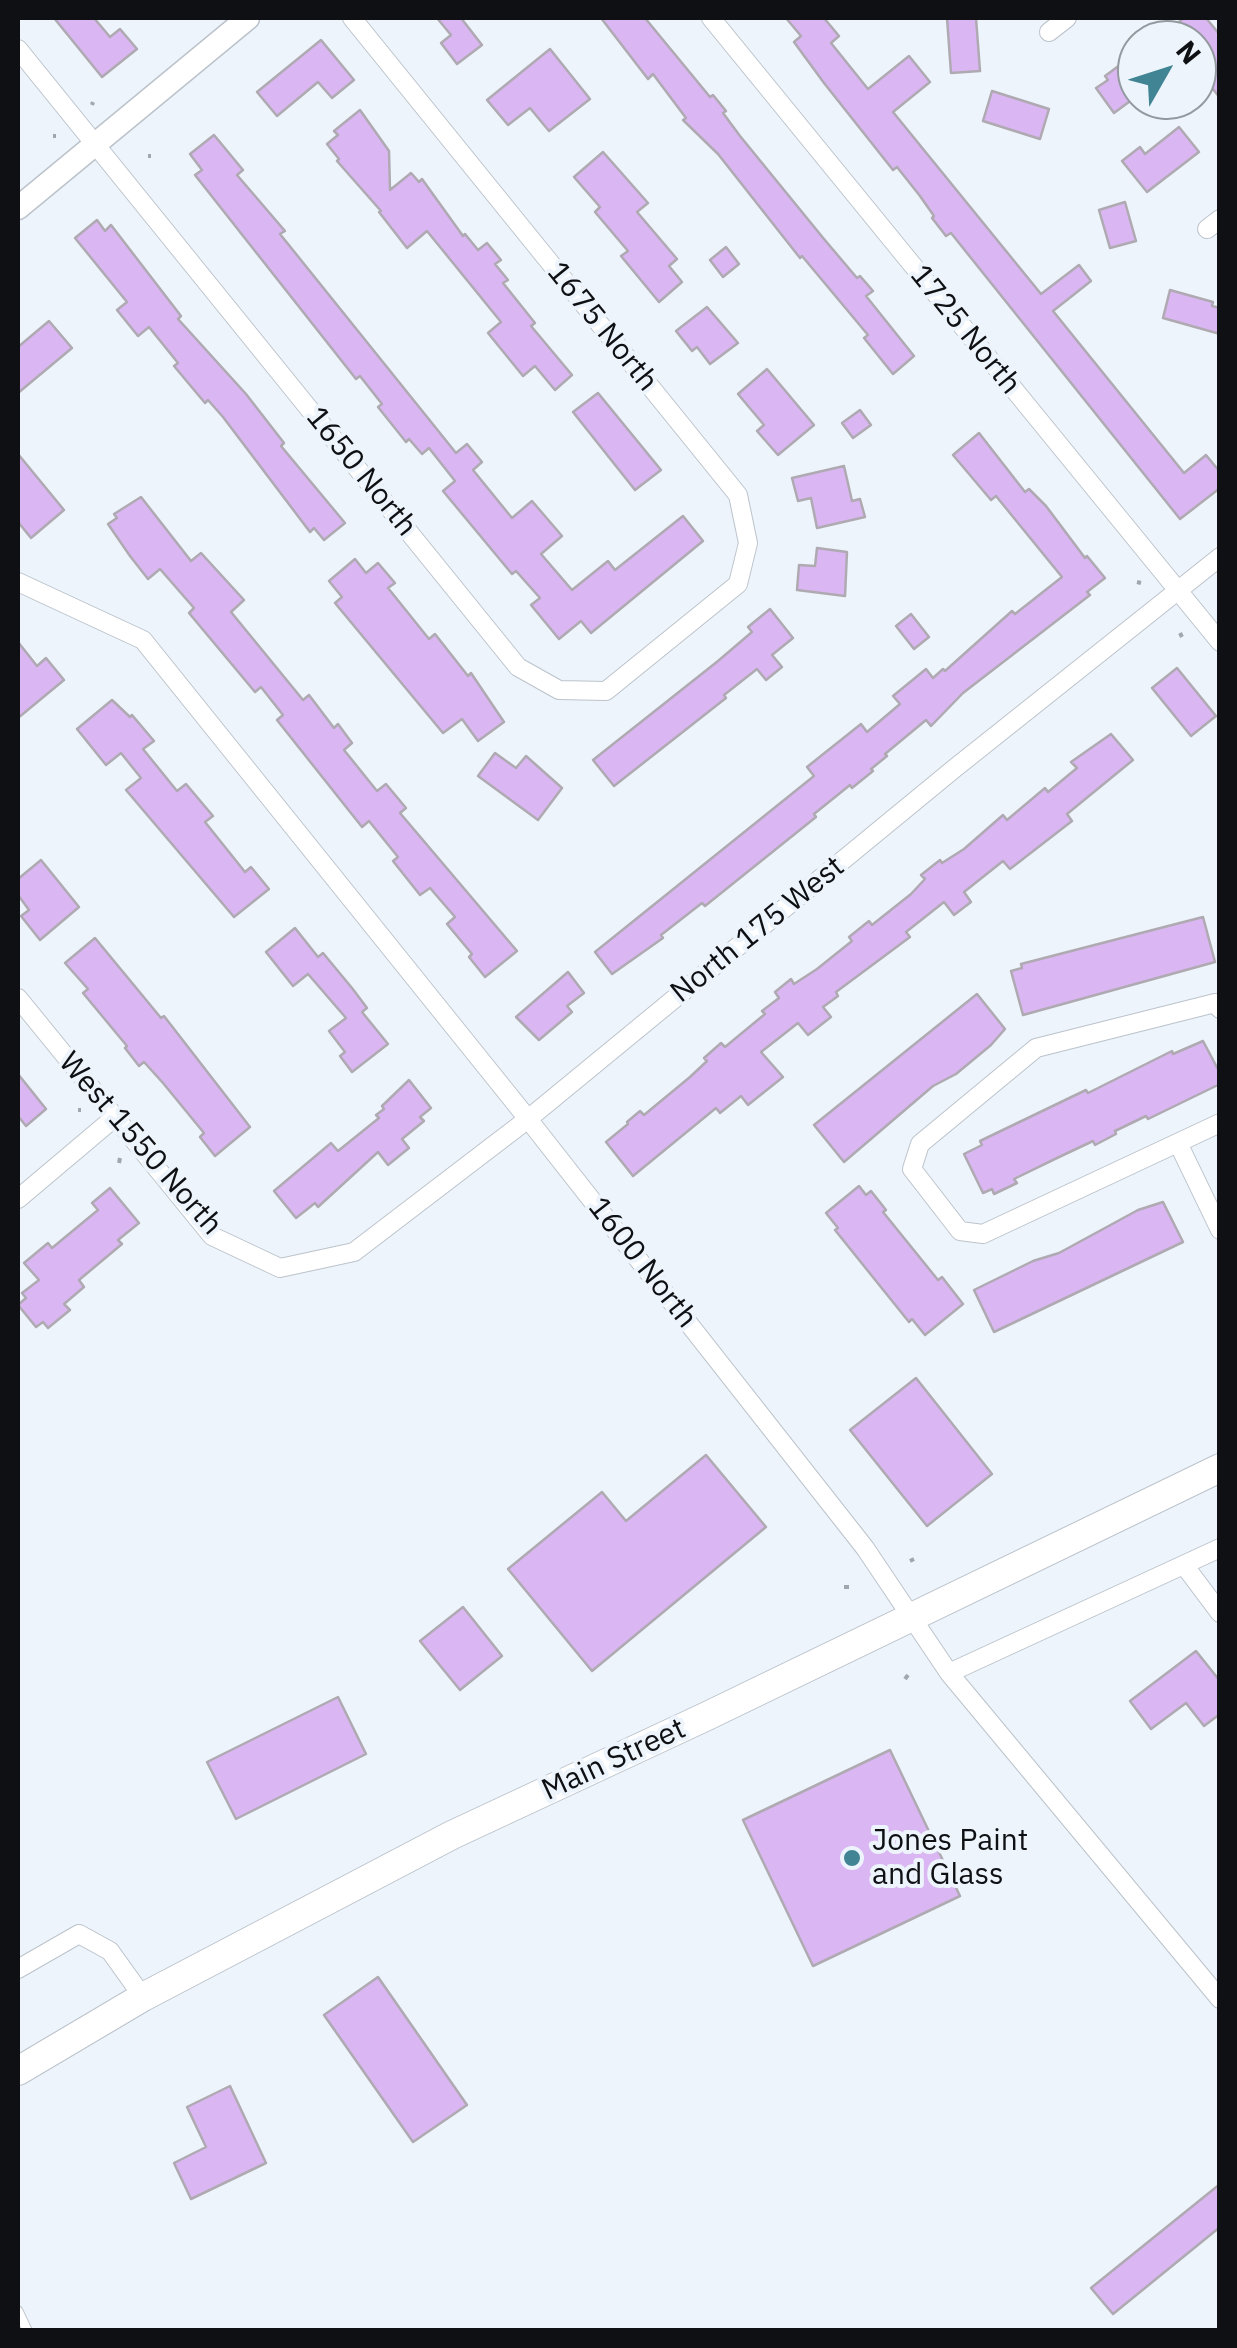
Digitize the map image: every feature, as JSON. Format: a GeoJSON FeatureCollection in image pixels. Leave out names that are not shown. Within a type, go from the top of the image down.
{"type":"FeatureCollection","features":[{"type":"Feature","properties":{"kind":"main road","name":"Main Street"},"geometry":{"type":"LineString","coordinates":[[18,2070],[143,1998],[452,1835],[1220,1468]]}},
{"type":"Feature","properties":{"kind":"street"},"geometry":{"type":"LineString","coordinates":[[18,208],[248,18]]}},
{"type":"Feature","properties":{"kind":"street","name":"1675 North"},"geometry":{"type":"LineString","coordinates":[[352,18],[738,496],[748,544],[738,584],[668,642]]}},
{"type":"Feature","properties":{"kind":"street","name":"1725 North"},"geometry":{"type":"LineString","coordinates":[[711,18],[1220,642]]}},
{"type":"Feature","properties":{"kind":"street"},"geometry":{"type":"LineString","coordinates":[[1049,32],[1066,18]]}},
{"type":"Feature","properties":{"kind":"street","name":"1650 North"},"geometry":{"type":"LineString","coordinates":[[18,48],[518,667],[559,690],[606,691],[668,642]]}},
{"type":"Feature","properties":{"kind":"street","name":"North 175 West"},"geometry":{"type":"LineString","coordinates":[[280,1268],[354,1252],[528,1119],[955,768],[1220,557]]}},
{"type":"Feature","properties":{"kind":"street","name":"1600 North"},"geometry":{"type":"LineString","coordinates":[[18,582],[142,640],[528,1119],[865,1548],[949,1673],[1216,1989]]}},
{"type":"Feature","properties":{"kind":"street","name":"West 1550 North"},"geometry":{"type":"LineString","coordinates":[[18,998],[212,1236],[280,1268]]}},
{"type":"Feature","properties":{"kind":"street"},"geometry":{"type":"LineString","coordinates":[[1220,1009],[1215,1003],[1036,1048],[920,1144],[912,1169],[960,1231],[983,1234],[1220,1122]]}},
{"type":"Feature","properties":{"kind":"street"},"geometry":{"type":"LineString","coordinates":[[18,1199],[114,1118]]}},
{"type":"Feature","properties":{"kind":"street"},"geometry":{"type":"LineString","coordinates":[[1178,1143],[1220,1230]]}},
{"type":"Feature","properties":{"kind":"street"},"geometry":{"type":"LineString","coordinates":[[949,1673],[1220,1548]]}},
{"type":"Feature","properties":{"kind":"street"},"geometry":{"type":"LineString","coordinates":[[1184,1565],[1220,1613]]}},
{"type":"Feature","properties":{"kind":"street"},"geometry":{"type":"LineString","coordinates":[[18,1969],[79,1934],[110,1951],[143,1998]]}},
{"type":"Feature","properties":{"kind":"lane"},"geometry":{"type":"LineString","coordinates":[[18,2311],[27,2330]]}},
{"type":"Feature","properties":{"kind":"building"},"geometry":{"type":"Polygon","coordinates":[[[54,18],[94,18],[110,37],[120,29],[137,49],[102,77],[54,18]]]}},
{"type":"Feature","properties":{"kind":"building"},"geometry":{"type":"Polygon","coordinates":[[[437,18],[461,18],[482,45],[457,64],[441,43],[451,35],[437,18]]]}},
{"type":"Feature","properties":{"kind":"building"},"geometry":{"type":"Polygon","coordinates":[[[601,18],[645,18],[726,111],[723,113],[740,136],[824,239],[873,291],[866,296],[914,356],[893,374],[864,338],[868,335],[800,258],[718,154],[683,120],[686,118],[653,74],[648,79],[601,18]]]}},
{"type":"Feature","properties":{"kind":"building"},"geometry":{"type":"Polygon","coordinates":[[[786,18],[824,18],[839,36],[831,43],[868,89],[909,56],[930,82],[893,112],[1041,294],[1079,265],[1091,281],[1053,311],[1184,473],[1206,455],[1220,472],[1220,488],[1180,519],[951,233],[946,236],[897,167],[893,170],[824,83],[794,42],[801,36],[786,18]]]}},
{"type":"Feature","properties":{"kind":"building"},"geometry":{"type":"Polygon","coordinates":[[[947,18],[976,18],[980,71],[951,73],[947,18]]]}},
{"type":"Feature","properties":{"kind":"building"},"geometry":{"type":"Polygon","coordinates":[[[1217,31],[1220,35],[1220,98],[1217,94],[1217,31]]]}},
{"type":"Feature","properties":{"kind":"building"},"geometry":{"type":"Polygon","coordinates":[[[321,40],[354,80],[332,98],[318,82],[277,116],[257,92],[321,40]]]}},
{"type":"Feature","properties":{"kind":"building"},"geometry":{"type":"Polygon","coordinates":[[[550,49],[590,99],[549,131],[530,108],[508,125],[487,100],[550,49]]]}},
{"type":"Feature","properties":{"kind":"building"},"geometry":{"type":"Polygon","coordinates":[[[1117,67],[1114,113],[1096,88],[1108,80],[1105,76],[1117,67]]]}},
{"type":"Feature","properties":{"kind":"building"},"geometry":{"type":"Polygon","coordinates":[[[992,91],[1049,109],[1040,139],[983,121],[992,91]]]}},
{"type":"Feature","properties":{"kind":"building"},"geometry":{"type":"Polygon","coordinates":[[[360,110],[389,151],[390,190],[411,173],[419,182],[422,179],[463,236],[478,250],[487,243],[501,260],[495,264],[508,280],[503,283],[535,323],[531,326],[572,375],[555,390],[535,366],[523,376],[488,333],[501,322],[427,231],[407,248],[337,161],[327,144],[338,135],[334,131],[360,110]]]}},
{"type":"Feature","properties":{"kind":"building"},"geometry":{"type":"Polygon","coordinates":[[[1179,127],[1199,152],[1147,192],[1122,161],[1140,147],[1145,154],[1179,127]]]}},
{"type":"Feature","properties":{"kind":"building"},"geometry":{"type":"Polygon","coordinates":[[[214,135],[243,170],[237,175],[285,231],[280,234],[456,453],[467,444],[482,462],[473,470],[512,518],[532,501],[562,536],[541,554],[572,590],[608,561],[615,570],[683,516],[703,541],[591,633],[581,621],[559,639],[531,605],[540,598],[516,571],[512,574],[443,491],[455,481],[429,448],[422,454],[409,439],[406,442],[360,376],[356,379],[195,175],[202,170],[190,154],[214,135]]]}},
{"type":"Feature","properties":{"kind":"building"},"geometry":{"type":"Polygon","coordinates":[[[603,152],[648,203],[637,212],[677,259],[669,266],[682,282],[659,302],[621,256],[628,251],[595,212],[600,207],[574,177],[603,152]]]}},
{"type":"Feature","properties":{"kind":"building"},"geometry":{"type":"Polygon","coordinates":[[[1125,202],[1136,241],[1110,248],[1099,210],[1125,202]]]}},
{"type":"Feature","properties":{"kind":"building"},"geometry":{"type":"Polygon","coordinates":[[[97,220],[105,231],[111,225],[181,316],[178,319],[246,394],[284,443],[281,446],[345,523],[324,540],[314,528],[310,532],[223,417],[208,400],[205,403],[174,366],[178,363],[149,327],[138,336],[117,310],[127,302],[75,238],[97,220]]]}},
{"type":"Feature","properties":{"kind":"building"},"geometry":{"type":"Polygon","coordinates":[[[726,247],[739,264],[723,277],[710,260],[726,247]]]}},
{"type":"Feature","properties":{"kind":"building"},"geometry":{"type":"Polygon","coordinates":[[[1170,290],[1213,302],[1212,306],[1220,308],[1220,334],[1163,318],[1170,290]]]}},
{"type":"Feature","properties":{"kind":"building"},"geometry":{"type":"Polygon","coordinates":[[[707,307],[738,343],[710,364],[697,347],[692,351],[676,331],[707,307]]]}},
{"type":"Feature","properties":{"kind":"building"},"geometry":{"type":"Polygon","coordinates":[[[49,321],[72,348],[18,393],[18,347],[49,321]]]}},
{"type":"Feature","properties":{"kind":"building"},"geometry":{"type":"Polygon","coordinates":[[[767,369],[814,425],[778,455],[757,431],[764,425],[738,394],[767,369]]]}},
{"type":"Feature","properties":{"kind":"building"},"geometry":{"type":"Polygon","coordinates":[[[598,393],[661,470],[635,490],[573,412],[598,393]]]}},
{"type":"Feature","properties":{"kind":"building"},"geometry":{"type":"Polygon","coordinates":[[[860,410],[871,425],[853,438],[842,423],[860,410]]]}},
{"type":"Feature","properties":{"kind":"building"},"geometry":{"type":"Polygon","coordinates":[[[979,433],[1025,492],[1029,489],[1046,506],[1105,578],[1087,592],[1090,595],[963,693],[931,726],[926,720],[852,788],[850,785],[705,906],[702,903],[661,935],[663,938],[612,974],[595,952],[814,776],[807,767],[861,724],[867,732],[900,704],[893,696],[926,669],[933,678],[945,671],[1012,611],[1015,614],[1062,577],[996,496],[991,500],[953,455],[979,433]]]}},
{"type":"Feature","properties":{"kind":"building"},"geometry":{"type":"Polygon","coordinates":[[[18,454],[64,510],[31,538],[18,522],[18,454]]]}},
{"type":"Feature","properties":{"kind":"building"},"geometry":{"type":"Polygon","coordinates":[[[844,466],[852,501],[860,499],[865,517],[817,528],[811,498],[798,501],[792,478],[844,466]]]}},
{"type":"Feature","properties":{"kind":"building"},"geometry":{"type":"Polygon","coordinates":[[[141,497],[191,561],[201,553],[244,600],[231,612],[303,700],[309,695],[334,728],[338,724],[352,743],[344,750],[377,791],[386,784],[406,808],[400,813],[517,951],[485,977],[447,924],[455,917],[430,888],[420,895],[393,861],[398,857],[369,821],[362,827],[277,720],[283,715],[261,687],[255,692],[189,613],[194,608],[160,569],[148,579],[130,556],[108,524],[117,518],[114,514],[141,497]]]}},
{"type":"Feature","properties":{"kind":"building"},"geometry":{"type":"Polygon","coordinates":[[[817,548],[847,552],[845,596],[797,590],[799,565],[815,566],[817,548]]]}},
{"type":"Feature","properties":{"kind":"building"},"geometry":{"type":"Polygon","coordinates":[[[355,559],[366,573],[378,563],[395,583],[388,588],[429,639],[435,634],[468,676],[471,673],[504,722],[478,741],[462,719],[443,733],[335,603],[342,597],[329,581],[355,559]]]}},
{"type":"Feature","properties":{"kind":"building"},"geometry":{"type":"Polygon","coordinates":[[[770,609],[793,638],[772,655],[782,667],[766,680],[757,669],[614,786],[593,760],[752,632],[748,627],[770,609]]]}},
{"type":"Feature","properties":{"kind":"building"},"geometry":{"type":"Polygon","coordinates":[[[911,614],[929,637],[914,649],[896,626],[911,614]]]}},
{"type":"Feature","properties":{"kind":"building"},"geometry":{"type":"Polygon","coordinates":[[[18,642],[37,666],[46,658],[64,680],[18,718],[18,642]]]}},
{"type":"Feature","properties":{"kind":"building"},"geometry":{"type":"Polygon","coordinates":[[[1177,668],[1216,716],[1191,736],[1152,688],[1177,668]]]}},
{"type":"Feature","properties":{"kind":"building"},"geometry":{"type":"Polygon","coordinates":[[[112,700],[132,715],[154,741],[143,749],[177,791],[186,784],[213,816],[205,822],[245,872],[251,867],[269,889],[234,917],[126,790],[141,778],[121,753],[106,765],[77,729],[112,700]]]}},
{"type":"Feature","properties":{"kind":"building"},"geometry":{"type":"Polygon","coordinates":[[[1111,734],[1133,760],[1067,814],[1072,821],[1010,869],[1003,861],[964,892],[971,902],[954,915],[944,902],[906,932],[910,937],[836,992],[838,996],[823,1007],[831,1017],[808,1035],[798,1023],[761,1052],[783,1077],[748,1105],[741,1096],[720,1113],[716,1108],[633,1176],[606,1142],[627,1122],[640,1111],[644,1115],[690,1077],[721,1043],[725,1047],[765,1014],[762,1011],[779,998],[775,992],[791,979],[794,984],[817,969],[852,941],[849,937],[869,921],[872,925],[911,894],[925,879],[921,875],[940,860],[942,863],[964,849],[1003,815],[1007,820],[1045,788],[1048,792],[1077,768],[1071,762],[1111,734]]]}},
{"type":"Feature","properties":{"kind":"building"},"geometry":{"type":"Polygon","coordinates":[[[495,753],[516,768],[526,756],[562,788],[538,820],[478,776],[495,753]]]}},
{"type":"Feature","properties":{"kind":"building"},"geometry":{"type":"Polygon","coordinates":[[[41,860],[79,907],[40,940],[21,916],[29,910],[18,895],[18,879],[41,860]]]}},
{"type":"Feature","properties":{"kind":"building"},"geometry":{"type":"Polygon","coordinates":[[[1203,917],[1215,962],[1023,1015],[1011,971],[1022,968],[1021,964],[1203,917]]]}},
{"type":"Feature","properties":{"kind":"building"},"geometry":{"type":"Polygon","coordinates":[[[295,928],[318,957],[323,953],[352,988],[367,1008],[362,1012],[388,1044],[352,1072],[340,1056],[345,1052],[329,1031],[346,1018],[308,974],[293,986],[266,952],[295,928]]]}},
{"type":"Feature","properties":{"kind":"building"},"geometry":{"type":"Polygon","coordinates":[[[95,938],[161,1018],[164,1016],[250,1127],[215,1156],[200,1137],[204,1133],[144,1062],[139,1066],[83,993],[88,989],[65,963],[95,938]]]}},
{"type":"Feature","properties":{"kind":"building"},"geometry":{"type":"Polygon","coordinates":[[[568,972],[584,993],[567,1006],[572,1012],[539,1040],[516,1017],[568,972]]]}},
{"type":"Feature","properties":{"kind":"building"},"geometry":{"type":"Polygon","coordinates":[[[977,994],[1005,1029],[956,1074],[933,1086],[844,1162],[814,1125],[977,994]]]}},
{"type":"Feature","properties":{"kind":"building"},"geometry":{"type":"Polygon","coordinates":[[[1203,1041],[1220,1073],[1220,1084],[1115,1131],[1116,1134],[1095,1145],[1093,1141],[1057,1158],[1014,1179],[1017,1183],[994,1194],[992,1189],[983,1193],[964,1154],[982,1145],[980,1141],[1172,1051],[1173,1054],[1203,1041]]]}},
{"type":"Feature","properties":{"kind":"building"},"geometry":{"type":"Polygon","coordinates":[[[18,1074],[46,1109],[26,1126],[18,1116],[18,1074]]]}},
{"type":"Feature","properties":{"kind":"building"},"geometry":{"type":"Polygon","coordinates":[[[409,1080],[431,1108],[420,1117],[424,1121],[402,1139],[409,1148],[388,1165],[378,1152],[318,1207],[315,1203],[296,1218],[274,1191],[331,1143],[338,1151],[379,1118],[376,1115],[384,1109],[382,1106],[409,1080]]]}},
{"type":"Feature","properties":{"kind":"building"},"geometry":{"type":"Polygon","coordinates":[[[859,1186],[866,1195],[871,1191],[886,1210],[883,1212],[938,1280],[942,1277],[963,1304],[925,1335],[912,1319],[909,1322],[835,1230],[838,1228],[826,1213],[859,1186]]]}},
{"type":"Feature","properties":{"kind":"building"},"geometry":{"type":"Polygon","coordinates":[[[110,1188],[139,1223],[118,1240],[122,1244],[79,1280],[84,1287],[64,1304],[70,1310],[48,1328],[43,1322],[36,1327],[18,1305],[26,1298],[22,1293],[39,1280],[24,1263],[48,1243],[52,1248],[98,1210],[92,1203],[110,1188]]]}},
{"type":"Feature","properties":{"kind":"building"},"geometry":{"type":"Polygon","coordinates":[[[1163,1202],[1183,1242],[994,1332],[974,1290],[1033,1261],[1059,1253],[1138,1210],[1163,1202]]]}},
{"type":"Feature","properties":{"kind":"building"},"geometry":{"type":"Polygon","coordinates":[[[916,1378],[992,1474],[927,1526],[850,1430],[916,1378]]]}},
{"type":"Feature","properties":{"kind":"building"},"geometry":{"type":"Polygon","coordinates":[[[706,1455],[766,1527],[592,1671],[508,1569],[602,1492],[626,1521],[706,1455]]]}},
{"type":"Feature","properties":{"kind":"building"},"geometry":{"type":"Polygon","coordinates":[[[463,1607],[502,1656],[460,1690],[420,1641],[463,1607]]]}},
{"type":"Feature","properties":{"kind":"building"},"geometry":{"type":"Polygon","coordinates":[[[1196,1651],[1220,1681],[1220,1714],[1204,1726],[1186,1703],[1151,1729],[1130,1701],[1196,1651]]]}},
{"type":"Feature","properties":{"kind":"building"},"geometry":{"type":"Polygon","coordinates":[[[338,1697],[366,1754],[236,1819],[207,1762],[338,1697]]]}},
{"type":"Feature","properties":{"kind":"building","name":"Jones Paint and Glass"},"geometry":{"type":"Polygon","coordinates":[[[890,1750],[960,1896],[813,1966],[743,1820],[890,1750]]]}},
{"type":"Feature","properties":{"kind":"building"},"geometry":{"type":"Polygon","coordinates":[[[378,1977],[467,2105],[413,2142],[324,2015],[378,1977]]]}},
{"type":"Feature","properties":{"kind":"building"},"geometry":{"type":"Polygon","coordinates":[[[230,2086],[266,2163],[191,2199],[174,2163],[206,2147],[187,2107],[230,2086]]]}},
{"type":"Feature","properties":{"kind":"building"},"geometry":{"type":"Polygon","coordinates":[[[1220,2184],[1220,2227],[1113,2314],[1091,2288],[1220,2184]]]}},
{"type":"Feature","properties":{"kind":"place","name":"Jones Paint and Glass"},"geometry":{"type":"Point","coordinates":[852,1858]}}]}
